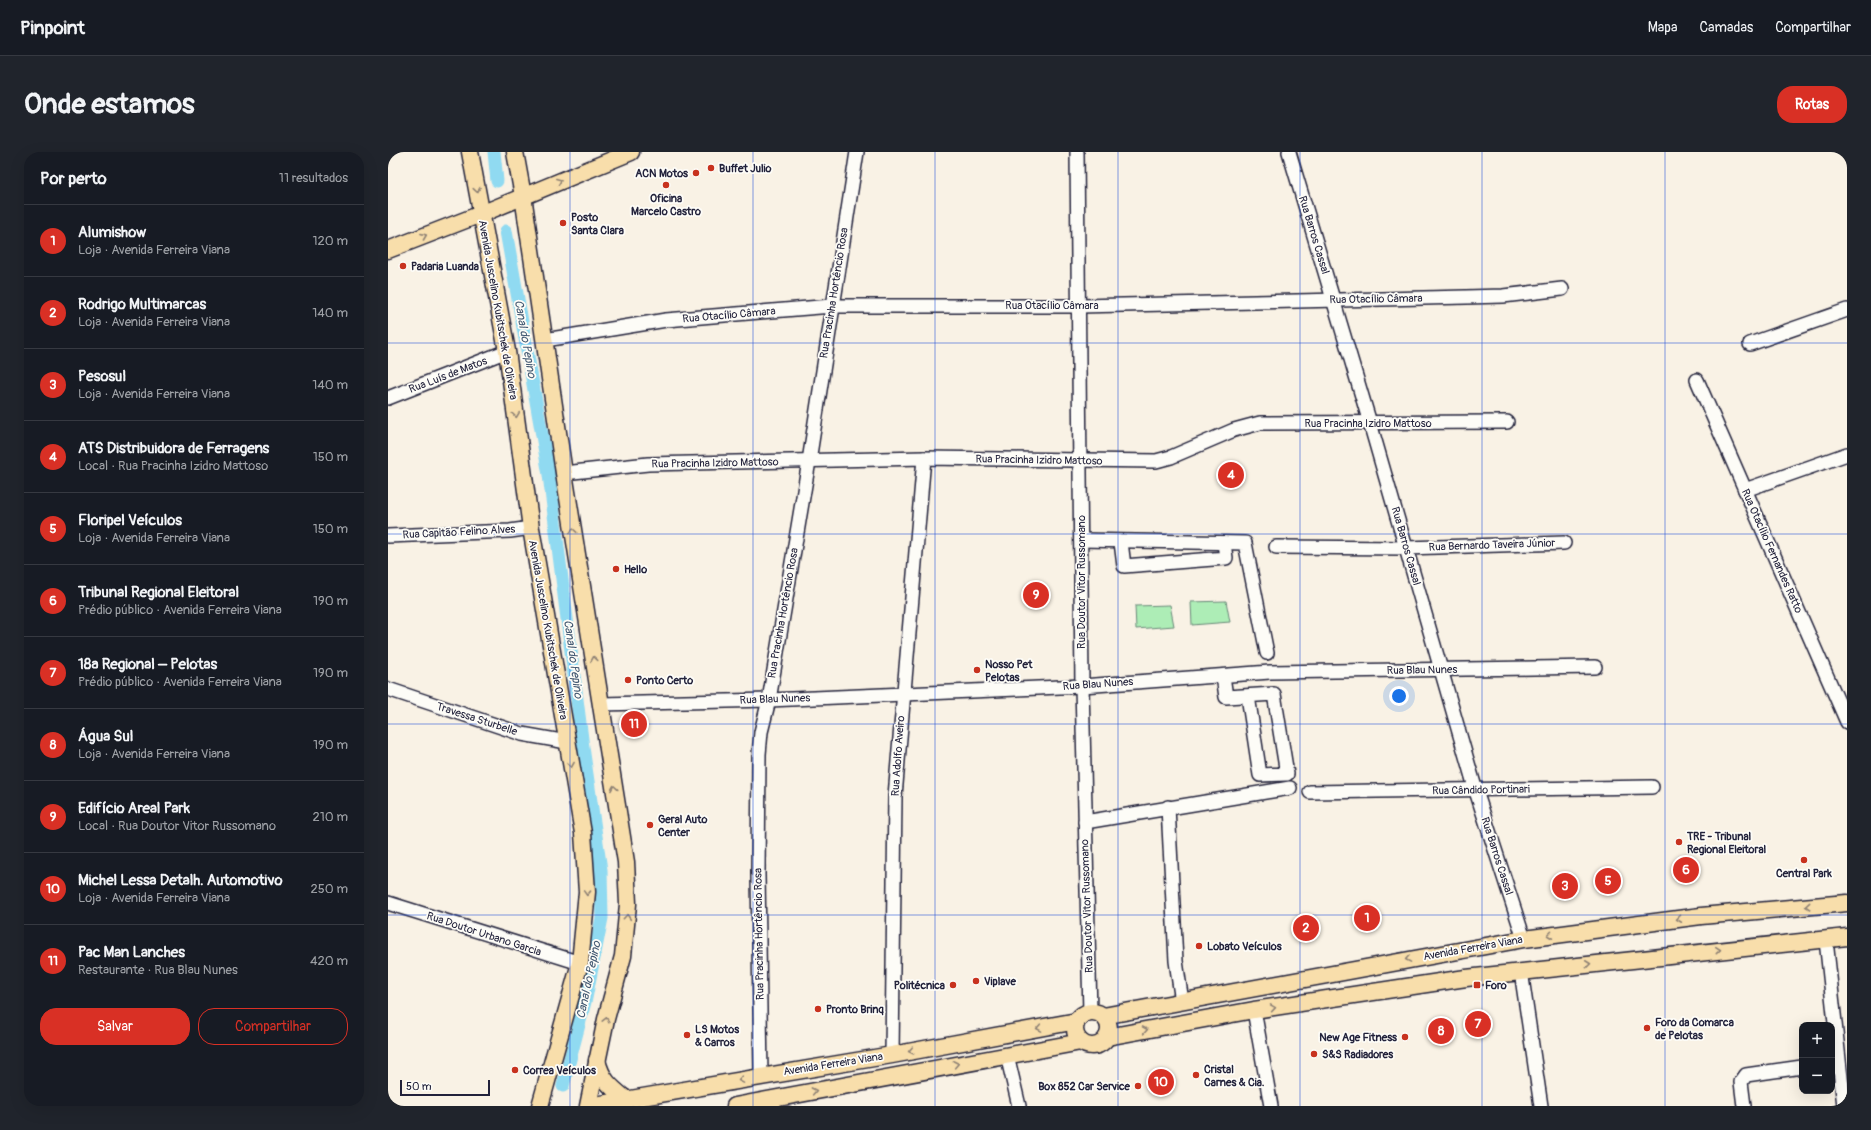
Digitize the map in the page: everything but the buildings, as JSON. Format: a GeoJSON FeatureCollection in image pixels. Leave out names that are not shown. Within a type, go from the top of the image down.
{"type":"FeatureCollection","features":[{"type":"Feature","properties":{"kind":"main road","name":"Avenida Juscelino Kubitschek de Oliveira"},"geometry":{"type":"LineString","coordinates":[[470,152],[507,351],[531,528],[583,833],[587,892],[580,963],[540,1106]]}},
{"type":"Feature","properties":{"kind":"main road"},"geometry":{"type":"LineString","coordinates":[[515,152],[626,862],[628,904],[623,956],[597,1058],[588,1106]]}},
{"type":"Feature","properties":{"kind":"main road"},"geometry":{"type":"LineString","coordinates":[[388,250],[481,214],[631,152]]}},
{"type":"Feature","properties":{"kind":"main road","name":"Avenida Ferreira Viana"},"geometry":{"type":"LineString","coordinates":[[588,1106],[892,1055],[1090,1016],[1182,1002],[1445,952],[1524,939],[1702,916],[1847,903]]}},
{"type":"Feature","properties":{"kind":"main road"},"geometry":{"type":"LineString","coordinates":[[1106,1037],[1254,1010],[1521,971],[1847,937]]}},
{"type":"Feature","properties":{"kind":"main road"},"geometry":{"type":"LineString","coordinates":[[1090,1016],[1108,1024],[1106,1037],[1103,1041],[1095,1045],[1081,1042],[1076,1033],[1090,1016]]}},
{"type":"Feature","properties":{"kind":"main road","name":"Avenida Ferreira Viana"},"geometry":{"type":"LineString","coordinates":[[735,1106],[767,1103],[1008,1054],[1081,1042]]}},
{"type":"Feature","properties":{"kind":"main road"},"geometry":{"type":"LineString","coordinates":[[597,1058],[600,1073],[606,1082],[628,1100]]}},
{"type":"Feature","properties":{"kind":"street","name":"Rua Pracinha Hortêncio Rosa"},"geometry":{"type":"LineString","coordinates":[[761,1077],[758,754],[761,732],[769,700],[809,461],[857,152]]}},
{"type":"Feature","properties":{"kind":"street","name":"Rua Doutor Vitor Russomano"},"geometry":{"type":"LineString","coordinates":[[1078,152],[1082,686],[1090,1016]]}},
{"type":"Feature","properties":{"kind":"street","name":"Rua Barros Cassal"},"geometry":{"type":"LineString","coordinates":[[1289,152],[1370,423],[1476,791],[1524,939]]}},
{"type":"Feature","properties":{"kind":"street","name":"Rua Otacílio Câmara"},"geometry":{"type":"LineString","coordinates":[[545,340],[666,320],[832,306],[1080,306],[1503,296],[1562,289]]}},
{"type":"Feature","properties":{"kind":"street"},"geometry":{"type":"LineString","coordinates":[[1750,344],[1847,310]]}},
{"type":"Feature","properties":{"kind":"street","name":"Rua Luís de Matos"},"geometry":{"type":"LineString","coordinates":[[388,398],[507,351]]}},
{"type":"Feature","properties":{"kind":"street","name":"Rua Otacílio Fernandes Ratto"},"geometry":{"type":"LineString","coordinates":[[1697,380],[1847,722]]}},
{"type":"Feature","properties":{"kind":"street","name":"Rua Pracinha Izidro Mattoso"},"geometry":{"type":"LineString","coordinates":[[564,473],[648,464],[924,458],[1156,461],[1171,457],[1234,430],[1260,423],[1507,422]]}},
{"type":"Feature","properties":{"kind":"street"},"geometry":{"type":"LineString","coordinates":[[1745,490],[1847,454]]}},
{"type":"Feature","properties":{"kind":"street","name":"Rua Adolfo Aveiro"},"geometry":{"type":"LineString","coordinates":[[892,1055],[895,796],[924,458]]}},
{"type":"Feature","properties":{"kind":"street","name":"Rua Capitão Felino Alves"},"geometry":{"type":"LineString","coordinates":[[388,536],[510,531],[531,528]]}},
{"type":"Feature","properties":{"kind":"street"},"geometry":{"type":"LineString","coordinates":[[1081,540],[1121,542],[1245,543],[1267,653]]}},
{"type":"Feature","properties":{"kind":"street"},"geometry":{"type":"LineString","coordinates":[[1121,542],[1124,566],[1226,558],[1224,543]]}},
{"type":"Feature","properties":{"kind":"street","name":"Rua Bernardo Taveira Júnior"},"geometry":{"type":"LineString","coordinates":[[1276,547],[1406,548],[1564,543]]}},
{"type":"Feature","properties":{"kind":"street","name":"Rua Blau Nunes"},"geometry":{"type":"LineString","coordinates":[[601,704],[769,700],[1082,686],[1270,672],[1595,667]]}},
{"type":"Feature","properties":{"kind":"street"},"geometry":{"type":"LineString","coordinates":[[1223,676],[1226,697],[1274,694],[1287,774],[1260,775],[1248,696]]}},
{"type":"Feature","properties":{"kind":"street","name":"Travessa Sturbelle"},"geometry":{"type":"LineString","coordinates":[[388,689],[522,734],[567,742]]}},
{"type":"Feature","properties":{"kind":"street","name":"Rua Cândido Portinari"},"geometry":{"type":"LineString","coordinates":[[1310,792],[1476,791],[1652,787]]}},
{"type":"Feature","properties":{"kind":"street"},"geometry":{"type":"LineString","coordinates":[[1085,822],[1168,807],[1290,788]]}},
{"type":"Feature","properties":{"kind":"street"},"geometry":{"type":"LineString","coordinates":[[1168,807],[1176,961],[1182,1002]]}},
{"type":"Feature","properties":{"kind":"street","name":"Rua Doutor Urbano Garcia"},"geometry":{"type":"LineString","coordinates":[[388,903],[580,963]]}},
{"type":"Feature","properties":{"kind":"street"},"geometry":{"type":"LineString","coordinates":[[1826,940],[1835,1058]]}},
{"type":"Feature","properties":{"kind":"street"},"geometry":{"type":"LineString","coordinates":[[1521,971],[1541,1106]]}},
{"type":"Feature","properties":{"kind":"street"},"geometry":{"type":"LineString","coordinates":[[1254,1010],[1271,1106]]}},
{"type":"Feature","properties":{"kind":"street"},"geometry":{"type":"LineString","coordinates":[[1008,1054],[1018,1106]]}},
{"type":"Feature","properties":{"kind":"street"},"geometry":{"type":"LineString","coordinates":[[1835,1064],[1844,1106]]}},
{"type":"Feature","properties":{"kind":"street"},"geometry":{"type":"LineString","coordinates":[[1744,1106],[1741,1082],[1746,1075],[1799,1067]]}},
{"type":"Feature","properties":{"kind":"green space"},"geometry":{"type":"Polygon","coordinates":[[[1226,601],[1230,622],[1192,625],[1191,602],[1226,601]]]}},
{"type":"Feature","properties":{"kind":"green space"},"geometry":{"type":"Polygon","coordinates":[[[1170,605],[1174,626],[1136,629],[1135,606],[1170,605]]]}},
{"type":"Feature","properties":{"kind":"waterway","name":"Canal do Pepino"},"geometry":{"type":"LineString","coordinates":[[494,152],[497,181]]}},
{"type":"Feature","properties":{"kind":"waterway","name":"Canal do Pepino"},"geometry":{"type":"LineString","coordinates":[[506,231],[549,475],[583,747],[601,870],[602,918],[586,998],[563,1086]]}},
{"type":"Feature","properties":{"kind":"place","name":"Buffet Julio"},"geometry":{"type":"Point","coordinates":[711,168]}},
{"type":"Feature","properties":{"kind":"place","name":"ACN Motos"},"geometry":{"type":"Point","coordinates":[696,173]}},
{"type":"Feature","properties":{"kind":"place","name":"Oficina Marcelo Castro"},"geometry":{"type":"Point","coordinates":[666,185]}},
{"type":"Feature","properties":{"kind":"place","name":"Posto Santa Clara"},"geometry":{"type":"Point","coordinates":[563,223]}},
{"type":"Feature","properties":{"kind":"place","name":"Padaria Luanda"},"geometry":{"type":"Point","coordinates":[403,266]}},
{"type":"Feature","properties":{"kind":"place","name":"ATS Distribuidora de Ferragens"},"geometry":{"type":"Point","coordinates":[1231,475]}},
{"type":"Feature","properties":{"kind":"place","name":"Hello"},"geometry":{"type":"Point","coordinates":[616,569]}},
{"type":"Feature","properties":{"kind":"place","name":"Edifício Areal Park"},"geometry":{"type":"Point","coordinates":[1036,595]}},
{"type":"Feature","properties":{"kind":"place","name":"Nosso Pet Pelotas"},"geometry":{"type":"Point","coordinates":[977,670]}},
{"type":"Feature","properties":{"kind":"place","name":"Ponto Certo"},"geometry":{"type":"Point","coordinates":[628,680]}},
{"type":"Feature","properties":{"kind":"place","name":"Pac Man Lanches"},"geometry":{"type":"Point","coordinates":[634,724]}},
{"type":"Feature","properties":{"kind":"place","name":"Geral Auto Center"},"geometry":{"type":"Point","coordinates":[650,825]}},
{"type":"Feature","properties":{"kind":"place","name":"TRE - Tribunal Regional Eleitoral"},"geometry":{"type":"Point","coordinates":[1679,842]}},
{"type":"Feature","properties":{"kind":"place","name":"Central Park"},"geometry":{"type":"Point","coordinates":[1804,860]}},
{"type":"Feature","properties":{"kind":"place","name":"Tribunal Regional Eleitoral"},"geometry":{"type":"Point","coordinates":[1686,870]}},
{"type":"Feature","properties":{"kind":"place","name":"Floripel Veículos"},"geometry":{"type":"Point","coordinates":[1608,881]}},
{"type":"Feature","properties":{"kind":"place","name":"Pesosul"},"geometry":{"type":"Point","coordinates":[1565,886]}},
{"type":"Feature","properties":{"kind":"place","name":"Alumishow"},"geometry":{"type":"Point","coordinates":[1367,918]}},
{"type":"Feature","properties":{"kind":"place","name":"Rodrigo Multimarcas"},"geometry":{"type":"Point","coordinates":[1306,928]}},
{"type":"Feature","properties":{"kind":"place","name":"Lobato Veículos"},"geometry":{"type":"Point","coordinates":[1199,946]}},
{"type":"Feature","properties":{"kind":"place","name":"Viplave"},"geometry":{"type":"Point","coordinates":[976,981]}},
{"type":"Feature","properties":{"kind":"place","name":"Politécnica"},"geometry":{"type":"Point","coordinates":[953,985]}},
{"type":"Feature","properties":{"kind":"place","name":"Foro"},"geometry":{"type":"Point","coordinates":[1477,985]}},
{"type":"Feature","properties":{"kind":"place","name":"Pronto Brinq"},"geometry":{"type":"Point","coordinates":[818,1009]}},
{"type":"Feature","properties":{"kind":"place","name":"18ª Regional – Pelotas"},"geometry":{"type":"Point","coordinates":[1478,1024]}},
{"type":"Feature","properties":{"kind":"place","name":"Foro da Comarca de Pelotas"},"geometry":{"type":"Point","coordinates":[1647,1028]}},
{"type":"Feature","properties":{"kind":"place","name":"Água Sul"},"geometry":{"type":"Point","coordinates":[1441,1031]}},
{"type":"Feature","properties":{"kind":"place","name":"LS Motos & Carros"},"geometry":{"type":"Point","coordinates":[687,1035]}},
{"type":"Feature","properties":{"kind":"place","name":"New Age Fitness"},"geometry":{"type":"Point","coordinates":[1405,1037]}},
{"type":"Feature","properties":{"kind":"place","name":"S&S Radiadores"},"geometry":{"type":"Point","coordinates":[1314,1054]}},
{"type":"Feature","properties":{"kind":"place","name":"Correa Veículos"},"geometry":{"type":"Point","coordinates":[515,1070]}},
{"type":"Feature","properties":{"kind":"place","name":"Cristal Carnes & Cia."},"geometry":{"type":"Point","coordinates":[1196,1075]}},
{"type":"Feature","properties":{"kind":"place","name":"Michel Lessa Detalh. Automotivo"},"geometry":{"type":"Point","coordinates":[1161,1082]}},
{"type":"Feature","properties":{"kind":"place","name":"Box 852 Car Service"},"geometry":{"type":"Point","coordinates":[1138,1086]}}]}
